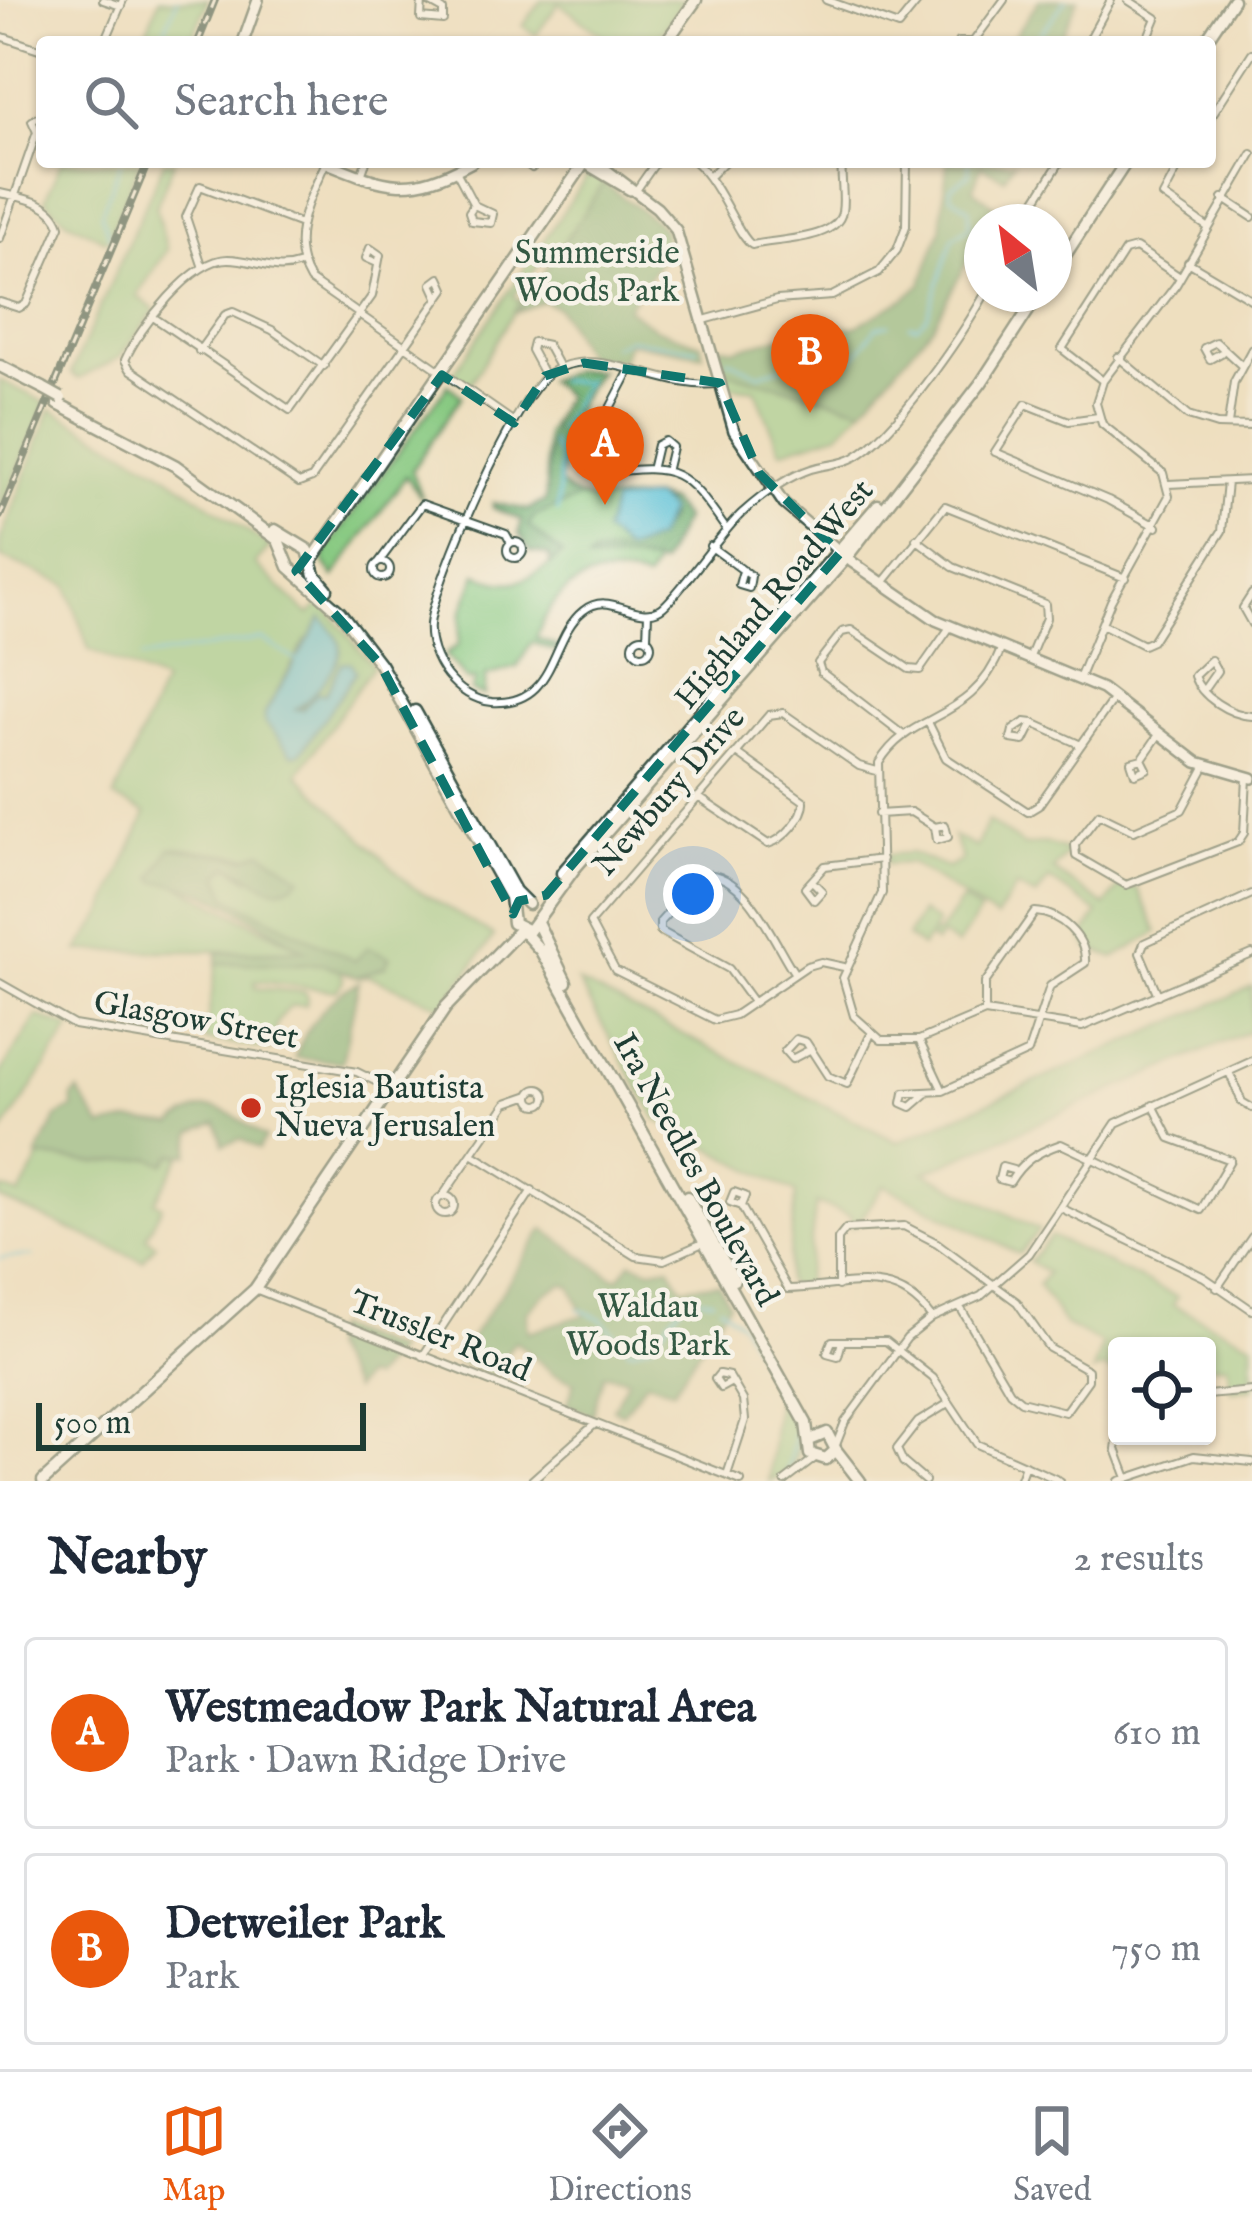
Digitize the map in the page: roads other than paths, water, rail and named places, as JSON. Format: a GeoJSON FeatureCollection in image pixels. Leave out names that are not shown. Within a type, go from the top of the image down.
{"type":"FeatureCollection","features":[{"type":"Feature","properties":{"kind":"main road"},"geometry":{"type":"LineString","coordinates":[[671,36],[695,0]]}},
{"type":"Feature","properties":{"kind":"main road"},"geometry":{"type":"LineString","coordinates":[[1205,36],[1229,0]]}},
{"type":"Feature","properties":{"kind":"main road"},"geometry":{"type":"LineString","coordinates":[[296,572],[311,561],[442,375],[580,168]]}},
{"type":"Feature","properties":{"kind":"main road"},"geometry":{"type":"LineString","coordinates":[[1072,236],[1119,168]]}},
{"type":"Feature","properties":{"kind":"main road"},"geometry":{"type":"LineString","coordinates":[[1072,243],[1119,168]]}},
{"type":"Feature","properties":{"kind":"main road","name":"Highland Road West"},"geometry":{"type":"LineString","coordinates":[[538,921],[574,868],[843,555],[981,382],[1025,312]]}},
{"type":"Feature","properties":{"kind":"main road"},"geometry":{"type":"LineString","coordinates":[[0,370],[177,460],[301,546],[318,579],[400,684],[515,891],[530,905]]}},
{"type":"Feature","properties":{"kind":"main road"},"geometry":{"type":"LineString","coordinates":[[60,401],[209,488],[278,540],[286,558],[301,546],[314,544],[337,522]]}},
{"type":"Feature","properties":{"kind":"main road","name":"Highland Road West"},"geometry":{"type":"LineString","coordinates":[[517,923],[843,555]]}},
{"type":"Feature","properties":{"kind":"main road","name":"Ira Needles Boulevard"},"geometry":{"type":"LineString","coordinates":[[286,558],[340,612],[390,680],[510,897],[517,923],[541,951],[805,1410],[826,1432],[828,1453]]}},
{"type":"Feature","properties":{"kind":"main road","name":"Ira Needles Boulevard"},"geometry":{"type":"LineString","coordinates":[[530,905],[809,1429],[809,1442],[828,1453]]}},
{"type":"Feature","properties":{"kind":"main road"},"geometry":{"type":"LineString","coordinates":[[44,1481],[255,1289],[446,1007],[517,923],[538,921]]}},
{"type":"Feature","properties":{"kind":"main road"},"geometry":{"type":"LineString","coordinates":[[809,1442],[826,1432]]}},
{"type":"Feature","properties":{"kind":"main road"},"geometry":{"type":"LineString","coordinates":[[828,1453],[856,1481]]}},
{"type":"Feature","properties":{"kind":"street"},"geometry":{"type":"LineString","coordinates":[[103,0],[122,3],[108,36]]}},
{"type":"Feature","properties":{"kind":"street"},"geometry":{"type":"LineString","coordinates":[[245,36],[258,0]]}},
{"type":"Feature","properties":{"kind":"street"},"geometry":{"type":"LineString","coordinates":[[826,0],[898,26],[920,0]]}},
{"type":"Feature","properties":{"kind":"street"},"geometry":{"type":"LineString","coordinates":[[977,36],[1004,0]]}},
{"type":"Feature","properties":{"kind":"street"},"geometry":{"type":"LineString","coordinates":[[1091,36],[1112,0]]}},
{"type":"Feature","properties":{"kind":"street"},"geometry":{"type":"LineString","coordinates":[[1128,0],[1156,19],[1149,36]]}},
{"type":"Feature","properties":{"kind":"street"},"geometry":{"type":"LineString","coordinates":[[0,36],[36,48]]}},
{"type":"Feature","properties":{"kind":"street"},"geometry":{"type":"LineString","coordinates":[[1216,109],[1252,53]]}},
{"type":"Feature","properties":{"kind":"street"},"geometry":{"type":"LineString","coordinates":[[0,238],[36,142]]}},
{"type":"Feature","properties":{"kind":"street"},"geometry":{"type":"LineString","coordinates":[[1078,679],[1124,578],[1166,508],[1168,484],[1152,461],[1107,430],[1096,397],[1118,357],[1180,277],[1252,154]]}},
{"type":"Feature","properties":{"kind":"street"},"geometry":{"type":"LineString","coordinates":[[324,168],[301,224],[301,264],[317,288],[514,422]]}},
{"type":"Feature","properties":{"kind":"street"},"geometry":{"type":"LineString","coordinates":[[341,168],[411,187],[461,168]]}},
{"type":"Feature","properties":{"kind":"street"},"geometry":{"type":"LineString","coordinates":[[361,176],[364,168]]}},
{"type":"Feature","properties":{"kind":"street"},"geometry":{"type":"LineString","coordinates":[[594,168],[635,192]]}},
{"type":"Feature","properties":{"kind":"street"},"geometry":{"type":"LineString","coordinates":[[604,168],[676,230],[734,431],[772,490],[843,555],[950,627],[1078,679],[1114,698],[1205,767],[1249,778],[1244,833],[1238,842],[1126,885],[1076,856],[1075,845],[1099,814],[1134,831],[1183,810],[1205,767]]}},
{"type":"Feature","properties":{"kind":"street"},"geometry":{"type":"LineString","coordinates":[[635,192],[652,168]]}},
{"type":"Feature","properties":{"kind":"street"},"geometry":{"type":"LineString","coordinates":[[701,168],[731,206],[743,240],[752,245],[814,234],[836,224],[842,213],[842,168]]}},
{"type":"Feature","properties":{"kind":"street"},"geometry":{"type":"LineString","coordinates":[[710,176],[718,168]]}},
{"type":"Feature","properties":{"kind":"street"},"geometry":{"type":"LineString","coordinates":[[704,320],[777,300],[832,296],[883,269],[906,226],[907,168]]}},
{"type":"Feature","properties":{"kind":"street"},"geometry":{"type":"LineString","coordinates":[[1033,204],[1056,168]]}},
{"type":"Feature","properties":{"kind":"street"},"geometry":{"type":"LineString","coordinates":[[1178,168],[1163,196],[1206,226]]}},
{"type":"Feature","properties":{"kind":"street"},"geometry":{"type":"LineString","coordinates":[[456,171],[475,206]]}},
{"type":"Feature","properties":{"kind":"street"},"geometry":{"type":"LineString","coordinates":[[202,265],[186,217],[200,186],[301,224]]}},
{"type":"Feature","properties":{"kind":"street"},"geometry":{"type":"LineString","coordinates":[[0,193],[44,206],[60,226],[26,304],[19,308],[0,302]]}},
{"type":"Feature","properties":{"kind":"street"},"geometry":{"type":"LineString","coordinates":[[1223,198],[1252,217]]}},
{"type":"Feature","properties":{"kind":"street"},"geometry":{"type":"LineString","coordinates":[[1102,381],[1062,349],[1125,251],[1136,248],[1180,277]]}},
{"type":"Feature","properties":{"kind":"street"},"geometry":{"type":"LineString","coordinates":[[301,264],[278,270],[232,259],[202,265],[186,277],[127,355],[127,366],[298,483],[312,478],[438,297]]}},
{"type":"Feature","properties":{"kind":"street"},"geometry":{"type":"LineString","coordinates":[[156,320],[286,410],[296,407],[375,289],[375,262]]}},
{"type":"Feature","properties":{"kind":"street"},"geometry":{"type":"LineString","coordinates":[[1188,262],[1252,300]]}},
{"type":"Feature","properties":{"kind":"street"},"geometry":{"type":"LineString","coordinates":[[199,351],[222,319],[233,312],[265,326],[324,366]]}},
{"type":"Feature","properties":{"kind":"street"},"geometry":{"type":"LineString","coordinates":[[720,383],[672,383],[584,363],[545,376],[514,422],[467,519],[430,631],[448,676],[470,695],[504,701],[534,688],[555,662],[576,618],[590,606],[611,602],[648,614],[671,602],[710,546],[772,490],[868,448],[937,367],[973,312]]}},
{"type":"Feature","properties":{"kind":"street"},"geometry":{"type":"LineString","coordinates":[[545,376],[530,350],[532,341],[547,345],[559,368]]}},
{"type":"Feature","properties":{"kind":"street"},"geometry":{"type":"LineString","coordinates":[[1228,425],[1241,365],[1252,349]]}},
{"type":"Feature","properties":{"kind":"street"},"geometry":{"type":"LineString","coordinates":[[1221,353],[1241,365]]}},
{"type":"Feature","properties":{"kind":"street"},"geometry":{"type":"LineString","coordinates":[[1118,357],[1188,416],[1252,426]]}},
{"type":"Feature","properties":{"kind":"street"},"geometry":{"type":"LineString","coordinates":[[630,371],[597,433],[592,462],[604,473],[667,468],[695,486],[726,529]]}},
{"type":"Feature","properties":{"kind":"street"},"geometry":{"type":"LineString","coordinates":[[1099,416],[1069,421],[1026,404],[995,452],[1108,500],[1157,527]]}},
{"type":"Feature","properties":{"kind":"street"},"geometry":{"type":"LineString","coordinates":[[652,466],[657,446],[665,441],[672,447],[667,468]]}},
{"type":"Feature","properties":{"kind":"street"},"geometry":{"type":"LineString","coordinates":[[1168,484],[1252,480]]}},
{"type":"Feature","properties":{"kind":"street"},"geometry":{"type":"LineString","coordinates":[[1102,624],[1138,643],[1152,641],[1222,531],[1227,482]]}},
{"type":"Feature","properties":{"kind":"street"},"geometry":{"type":"LineString","coordinates":[[380,562],[419,505],[506,534],[511,543]]}},
{"type":"Feature","properties":{"kind":"street"},"geometry":{"type":"LineString","coordinates":[[882,584],[940,508],[949,506],[1124,578]]}},
{"type":"Feature","properties":{"kind":"street"},"geometry":{"type":"LineString","coordinates":[[916,539],[953,567],[1045,604],[1046,618],[1029,659]]}},
{"type":"Feature","properties":{"kind":"street"},"geometry":{"type":"LineString","coordinates":[[710,546],[742,574]]}},
{"type":"Feature","properties":{"kind":"street"},"geometry":{"type":"LineString","coordinates":[[1252,594],[1244,608],[1252,624]]}},
{"type":"Feature","properties":{"kind":"street"},"geometry":{"type":"LineString","coordinates":[[647,638],[648,614]]}},
{"type":"Feature","properties":{"kind":"street"},"geometry":{"type":"LineString","coordinates":[[903,735],[821,672],[818,662],[842,632],[851,630],[909,668],[920,670],[950,627]]}},
{"type":"Feature","properties":{"kind":"street"},"geometry":{"type":"LineString","coordinates":[[1002,647],[975,693],[903,735],[877,771],[882,893],[844,967],[845,998],[872,1034],[897,1043],[919,1040],[985,1012],[1082,1027],[1252,954]]}},
{"type":"Feature","properties":{"kind":"street"},"geometry":{"type":"LineString","coordinates":[[1203,691],[1217,671],[1211,660],[1194,676],[1203,691],[1234,714],[1252,716]]}},
{"type":"Feature","properties":{"kind":"street"},"geometry":{"type":"LineString","coordinates":[[929,724],[946,758],[1028,812],[1038,806],[1114,698]]}},
{"type":"Feature","properties":{"kind":"street","name":"Newbury Drive"},"geometry":{"type":"LineString","coordinates":[[844,967],[815,963],[724,1020],[706,1017],[615,970],[590,927],[593,914],[776,712],[859,766],[877,771]]}},
{"type":"Feature","properties":{"kind":"street"},"geometry":{"type":"LineString","coordinates":[[1033,724],[1081,745]]}},
{"type":"Feature","properties":{"kind":"street"},"geometry":{"type":"LineString","coordinates":[[1142,758],[1160,733]]}},
{"type":"Feature","properties":{"kind":"street"},"geometry":{"type":"LineString","coordinates":[[698,797],[769,844],[800,816],[806,807],[801,798],[736,753]]}},
{"type":"Feature","properties":{"kind":"street"},"geometry":{"type":"LineString","coordinates":[[878,814],[911,812],[934,827]]}},
{"type":"Feature","properties":{"kind":"street"},"geometry":{"type":"LineString","coordinates":[[814,882],[830,864],[882,859]]}},
{"type":"Feature","properties":{"kind":"street"},"geometry":{"type":"LineString","coordinates":[[754,1003],[729,969],[660,931],[661,922],[703,874],[712,874],[747,897],[795,974]]}},
{"type":"Feature","properties":{"kind":"street"},"geometry":{"type":"LineString","coordinates":[[1158,995],[1140,953],[1144,943],[1252,894]]}},
{"type":"Feature","properties":{"kind":"street"},"geometry":{"type":"LineString","coordinates":[[926,1094],[1025,1055],[1050,986],[1081,967],[1087,957],[1073,930],[1041,910],[1033,914],[985,983],[985,1012]]}},
{"type":"Feature","properties":{"kind":"street","name":"Glasgow Street"},"geometry":{"type":"LineString","coordinates":[[0,983],[74,1024],[357,1072],[391,1089]]}},
{"type":"Feature","properties":{"kind":"street"},"geometry":{"type":"LineString","coordinates":[[811,1049],[828,1076],[847,1084],[872,1034]]}},
{"type":"Feature","properties":{"kind":"street"},"geometry":{"type":"LineString","coordinates":[[919,1040],[943,1091]]}},
{"type":"Feature","properties":{"kind":"street"},"geometry":{"type":"LineString","coordinates":[[796,1469],[828,1453],[898,1350],[932,1318],[996,1285],[1029,1254],[1116,1123],[1252,1061]]}},
{"type":"Feature","properties":{"kind":"street"},"geometry":{"type":"LineString","coordinates":[[1229,1072],[1242,1102],[1252,1108]]}},
{"type":"Feature","properties":{"kind":"street"},"geometry":{"type":"LineString","coordinates":[[442,1197],[507,1103],[530,1095]]}},
{"type":"Feature","properties":{"kind":"street"},"geometry":{"type":"LineString","coordinates":[[1013,1170],[1061,1144],[1195,1211],[1205,1207],[1230,1160],[1170,1138],[1153,1105]]}},
{"type":"Feature","properties":{"kind":"street"},"geometry":{"type":"LineString","coordinates":[[472,1154],[646,1260],[676,1257],[708,1240]]}},
{"type":"Feature","properties":{"kind":"street"},"geometry":{"type":"LineString","coordinates":[[423,1356],[532,1190]]}},
{"type":"Feature","properties":{"kind":"street"},"geometry":{"type":"LineString","coordinates":[[741,1206],[785,1288],[894,1284],[914,1294],[932,1318]]}},
{"type":"Feature","properties":{"kind":"street"},"geometry":{"type":"LineString","coordinates":[[1061,1208],[1252,1310]]}},
{"type":"Feature","properties":{"kind":"street"},"geometry":{"type":"LineString","coordinates":[[838,1286],[842,1231],[897,1226],[938,1243],[1017,1302],[1048,1348],[1088,1370],[1088,1380],[1064,1412],[1021,1401],[1010,1392],[961,1307]]}},
{"type":"Feature","properties":{"kind":"street"},"geometry":{"type":"LineString","coordinates":[[1217,1288],[1252,1238]]}},
{"type":"Feature","properties":{"kind":"street","name":"Trussler Road"},"geometry":{"type":"LineString","coordinates":[[255,1289],[741,1481]]}},
{"type":"Feature","properties":{"kind":"street"},"geometry":{"type":"LineString","coordinates":[[841,1345],[878,1340],[898,1350],[927,1371],[977,1444],[1060,1481]]}},
{"type":"Feature","properties":{"kind":"street"},"geometry":{"type":"LineString","coordinates":[[727,1475],[745,1420],[743,1400],[730,1383]]}},
{"type":"Feature","properties":{"kind":"street"},"geometry":{"type":"LineString","coordinates":[[1216,1394],[1252,1391]]}},
{"type":"Feature","properties":{"kind":"street"},"geometry":{"type":"LineString","coordinates":[[925,1481],[899,1458],[897,1449],[918,1422],[949,1403]]}},
{"type":"Feature","properties":{"kind":"street"},"geometry":{"type":"LineString","coordinates":[[826,1432],[845,1422]]}},
{"type":"Feature","properties":{"kind":"street"},"geometry":{"type":"LineString","coordinates":[[532,1481],[595,1424]]}},
{"type":"Feature","properties":{"kind":"street"},"geometry":{"type":"LineString","coordinates":[[785,1481],[809,1442]]}},
{"type":"Feature","properties":{"kind":"street"},"geometry":{"type":"LineString","coordinates":[[1117,1445],[1123,1480],[1194,1456],[1252,1462]]}},
{"type":"Feature","properties":{"kind":"street"},"geometry":{"type":"LineString","coordinates":[[1019,1481],[1025,1465]]}},
{"type":"Feature","properties":{"kind":"water"},"geometry":{"type":"Polygon","coordinates":[[[654,497],[669,511],[656,539],[626,551],[604,532],[613,502],[654,497]]]}},
{"type":"Feature","properties":{"kind":"water"},"geometry":{"type":"Polygon","coordinates":[[[322,618],[337,638],[340,652],[320,686],[294,709],[302,710],[318,693],[325,694],[342,663],[350,662],[356,672],[300,753],[293,755],[265,722],[265,713],[322,618]]]}},
{"type":"Feature","properties":{"kind":"waterway"},"geometry":{"type":"LineString","coordinates":[[162,36],[177,0]]}},
{"type":"Feature","properties":{"kind":"waterway"},"geometry":{"type":"LineString","coordinates":[[1039,36],[1066,0]]}},
{"type":"Feature","properties":{"kind":"waterway"},"geometry":{"type":"LineString","coordinates":[[110,238],[101,214],[119,168]]}},
{"type":"Feature","properties":{"kind":"waterway"},"geometry":{"type":"LineString","coordinates":[[909,325],[917,326],[927,317],[953,238],[970,226],[969,208],[951,196],[950,188],[969,175],[969,168]]}},
{"type":"Feature","properties":{"kind":"waterway"},"geometry":{"type":"LineString","coordinates":[[728,359],[759,374],[831,352],[854,359],[876,327],[889,324]]}},
{"type":"Feature","properties":{"kind":"waterway"},"geometry":{"type":"LineString","coordinates":[[613,346],[628,339],[697,349]]}},
{"type":"Feature","properties":{"kind":"waterway"},"geometry":{"type":"LineString","coordinates":[[559,429],[587,379]]}},
{"type":"Feature","properties":{"kind":"waterway"},"geometry":{"type":"LineString","coordinates":[[557,381],[581,382]]}},
{"type":"Feature","properties":{"kind":"waterway"},"geometry":{"type":"LineString","coordinates":[[552,443],[560,461],[558,512]]}},
{"type":"Feature","properties":{"kind":"waterway"},"geometry":{"type":"LineString","coordinates":[[141,658],[262,639],[297,661]]}},
{"type":"Feature","properties":{"kind":"waterway"},"geometry":{"type":"LineString","coordinates":[[0,1258],[32,1256]]}},
{"type":"Feature","properties":{"kind":"waterway"},"geometry":{"type":"LineString","coordinates":[[578,1309],[602,1319],[630,1350],[652,1343],[687,1297],[713,1300]]}},
{"type":"Feature","properties":{"kind":"waterway"},"geometry":{"type":"LineString","coordinates":[[720,1306],[741,1324],[797,1426],[787,1475]]}},
{"type":"Feature","properties":{"kind":"railway"},"geometry":{"type":"LineString","coordinates":[[200,36],[215,0]]}},
{"type":"Feature","properties":{"kind":"railway"},"geometry":{"type":"LineString","coordinates":[[0,516],[145,168]]}},
{"type":"Feature","properties":{"kind":"place","name":"Detweiler Park"},"geometry":{"type":"Point","coordinates":[810,413]}},
{"type":"Feature","properties":{"kind":"place","name":"Westmeadow Park Natural Area"},"geometry":{"type":"Point","coordinates":[605,505]}},
{"type":"Feature","properties":{"kind":"place","name":"Iglesia Bautista Nueva Jerusalen"},"geometry":{"type":"Point","coordinates":[251,1108]}},
{"type":"Feature","properties":{"kind":"park label","name":"Summerside Woods Park"},"geometry":{"type":"Point","coordinates":[597,273]}},
{"type":"Feature","properties":{"kind":"park label","name":"Waldau Woods Park"},"geometry":{"type":"Point","coordinates":[648,1327]}}]}
